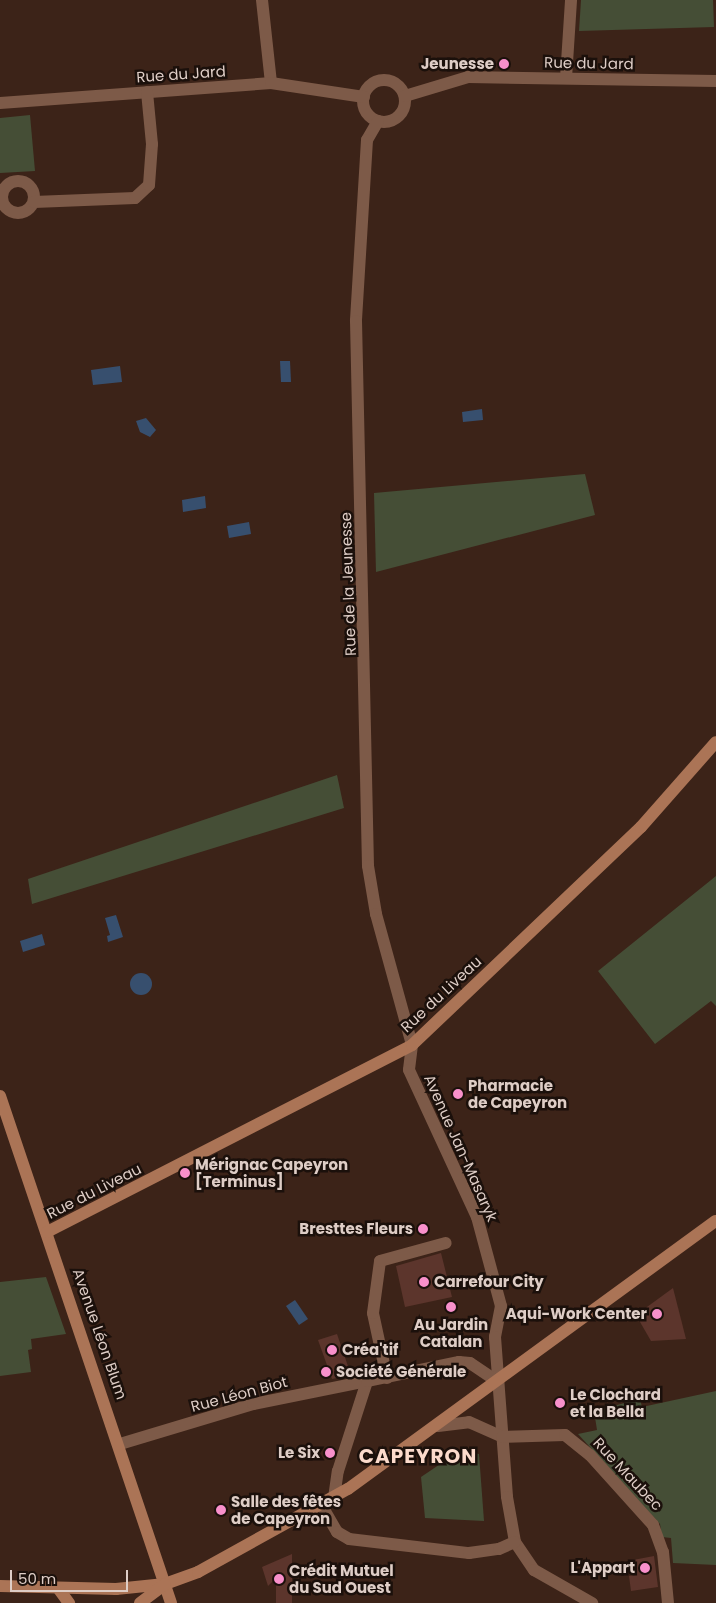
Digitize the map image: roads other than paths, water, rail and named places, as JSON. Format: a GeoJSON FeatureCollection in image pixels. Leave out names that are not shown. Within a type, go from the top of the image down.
{"type":"FeatureCollection","features":[{"type":"Feature","properties":{"kind":"street"},"geometry":{"type":"LineString","coordinates":[[262,0],[271,83]]}},
{"type":"Feature","properties":{"kind":"street"},"geometry":{"type":"LineString","coordinates":[[566,78],[571,0]]}},
{"type":"Feature","properties":{"kind":"street","name":"Rue du Jard"},"geometry":{"type":"LineString","coordinates":[[405,96],[468,77],[716,81]]}},
{"type":"Feature","properties":{"kind":"street"},"geometry":{"type":"LineString","coordinates":[[384,80],[397,84],[405,96],[404,108],[397,118],[378,121],[365,109],[364,97],[371,85],[384,80]]}},
{"type":"Feature","properties":{"kind":"street","name":"Rue du Jard"},"geometry":{"type":"LineString","coordinates":[[0,104],[271,83],[364,97]]}},
{"type":"Feature","properties":{"kind":"street"},"geometry":{"type":"LineString","coordinates":[[34,202],[134,198],[149,185],[152,144],[147,92]]}},
{"type":"Feature","properties":{"kind":"street","name":"Rue de la Jeunesse"},"geometry":{"type":"LineString","coordinates":[[378,121],[367,140],[356,320],[368,866],[376,914],[412,1044]]}},
{"type":"Feature","properties":{"kind":"street","name":"Rue du Liveau"},"geometry":{"type":"LineString","coordinates":[[47,1232],[412,1044],[641,827],[716,742]]}},
{"type":"Feature","properties":{"kind":"street","name":"Avenue Jan-Masaryk"},"geometry":{"type":"LineString","coordinates":[[412,1044],[409,1070],[477,1217],[501,1306],[494,1337],[502,1437],[515,1542]]}},
{"type":"Feature","properties":{"kind":"street","name":"Avenue Léon Blum"},"geometry":{"type":"LineString","coordinates":[[0,1096],[120,1444],[171,1603]]}},
{"type":"Feature","properties":{"kind":"street"},"geometry":{"type":"LineString","coordinates":[[0,1586],[116,1589],[165,1584],[198,1572],[334,1498],[438,1426],[716,1221]]}},
{"type":"Feature","properties":{"kind":"street"},"geometry":{"type":"LineString","coordinates":[[387,1378],[373,1313],[380,1261],[446,1243]]}},
{"type":"Feature","properties":{"kind":"street","name":"Rue Léon Biot"},"geometry":{"type":"LineString","coordinates":[[120,1444],[253,1404],[460,1362],[470,1363],[498,1382]]}},
{"type":"Feature","properties":{"kind":"street"},"geometry":{"type":"LineString","coordinates":[[334,1498],[367,1381]]}},
{"type":"Feature","properties":{"kind":"street"},"geometry":{"type":"LineString","coordinates":[[438,1426],[469,1422],[502,1437]]}},
{"type":"Feature","properties":{"kind":"street","name":"Rue Maubec"},"geometry":{"type":"LineString","coordinates":[[502,1437],[565,1435],[590,1455],[652,1526],[663,1552],[668,1603]]}},
{"type":"Feature","properties":{"kind":"street"},"geometry":{"type":"LineString","coordinates":[[322,1506],[337,1532],[349,1539],[469,1553],[499,1549],[515,1542],[534,1570],[592,1603]]}},
{"type":"Feature","properties":{"kind":"street"},"geometry":{"type":"LineString","coordinates":[[140,1603],[165,1584]]}},
{"type":"Feature","properties":{"kind":"street"},"geometry":{"type":"LineString","coordinates":[[58,1588],[69,1603]]}},
{"type":"Feature","properties":{"kind":"water"},"geometry":{"type":"Polygon","coordinates":[[[280,361],[290,361],[291,382],[281,382],[280,361]]]}},
{"type":"Feature","properties":{"kind":"water"},"geometry":{"type":"Polygon","coordinates":[[[120,366],[122,382],[93,385],[91,370],[120,366]]]}},
{"type":"Feature","properties":{"kind":"water"},"geometry":{"type":"Polygon","coordinates":[[[482,409],[483,420],[463,422],[462,412],[482,409]]]}},
{"type":"Feature","properties":{"kind":"water"},"geometry":{"type":"Polygon","coordinates":[[[146,418],[156,430],[150,437],[140,432],[136,421],[146,418]]]}},
{"type":"Feature","properties":{"kind":"water"},"geometry":{"type":"Polygon","coordinates":[[[205,496],[206,508],[183,512],[182,500],[205,496]]]}},
{"type":"Feature","properties":{"kind":"water"},"geometry":{"type":"Polygon","coordinates":[[[249,522],[251,534],[229,538],[227,526],[249,522]]]}},
{"type":"Feature","properties":{"kind":"water"},"geometry":{"type":"Polygon","coordinates":[[[116,915],[123,937],[108,942],[107,936],[110,935],[105,918],[116,915]]]}},
{"type":"Feature","properties":{"kind":"water"},"geometry":{"type":"Polygon","coordinates":[[[42,934],[45,945],[23,952],[20,941],[42,934]]]}},
{"type":"Feature","properties":{"kind":"water"},"geometry":{"type":"Polygon","coordinates":[[[141,973],[149,976],[152,984],[149,992],[141,995],[133,992],[130,984],[133,976],[141,973]]]}},
{"type":"Feature","properties":{"kind":"water"},"geometry":{"type":"Polygon","coordinates":[[[295,1300],[308,1319],[299,1325],[286,1306],[295,1300]]]}},
{"type":"Feature","properties":{"kind":"place","name":"Jeunesse"},"geometry":{"type":"Point","coordinates":[504,64]}},
{"type":"Feature","properties":{"kind":"place","name":"Pharmacie de Capeyron"},"geometry":{"type":"Point","coordinates":[458,1094]}},
{"type":"Feature","properties":{"kind":"place","name":"Mérignac Capeyron [Terminus]"},"geometry":{"type":"Point","coordinates":[185,1173]}},
{"type":"Feature","properties":{"kind":"place","name":"Bresttes Fleurs"},"geometry":{"type":"Point","coordinates":[423,1229]}},
{"type":"Feature","properties":{"kind":"place","name":"Carrefour City"},"geometry":{"type":"Point","coordinates":[424,1282]}},
{"type":"Feature","properties":{"kind":"place","name":"Au Jardin Catalan"},"geometry":{"type":"Point","coordinates":[451,1307]}},
{"type":"Feature","properties":{"kind":"place","name":"Aqui-Work Center"},"geometry":{"type":"Point","coordinates":[657,1314]}},
{"type":"Feature","properties":{"kind":"place","name":"Créa'tif"},"geometry":{"type":"Point","coordinates":[332,1350]}},
{"type":"Feature","properties":{"kind":"place","name":"Société Générale"},"geometry":{"type":"Point","coordinates":[326,1372]}},
{"type":"Feature","properties":{"kind":"place","name":"Le Clochard et la Bella"},"geometry":{"type":"Point","coordinates":[560,1403]}},
{"type":"Feature","properties":{"kind":"place","name":"Le Six"},"geometry":{"type":"Point","coordinates":[330,1453]}},
{"type":"Feature","properties":{"kind":"place","name":"Salle des fêtes de Capeyron"},"geometry":{"type":"Point","coordinates":[221,1510]}},
{"type":"Feature","properties":{"kind":"place","name":"L'Appart"},"geometry":{"type":"Point","coordinates":[645,1568]}},
{"type":"Feature","properties":{"kind":"place","name":"Crédit Mutuel du Sud Ouest"},"geometry":{"type":"Point","coordinates":[279,1579]}},
{"type":"Feature","properties":{"kind":"district","name":"CAPEYRON"},"geometry":{"type":"Point","coordinates":[418,1456]}}]}
